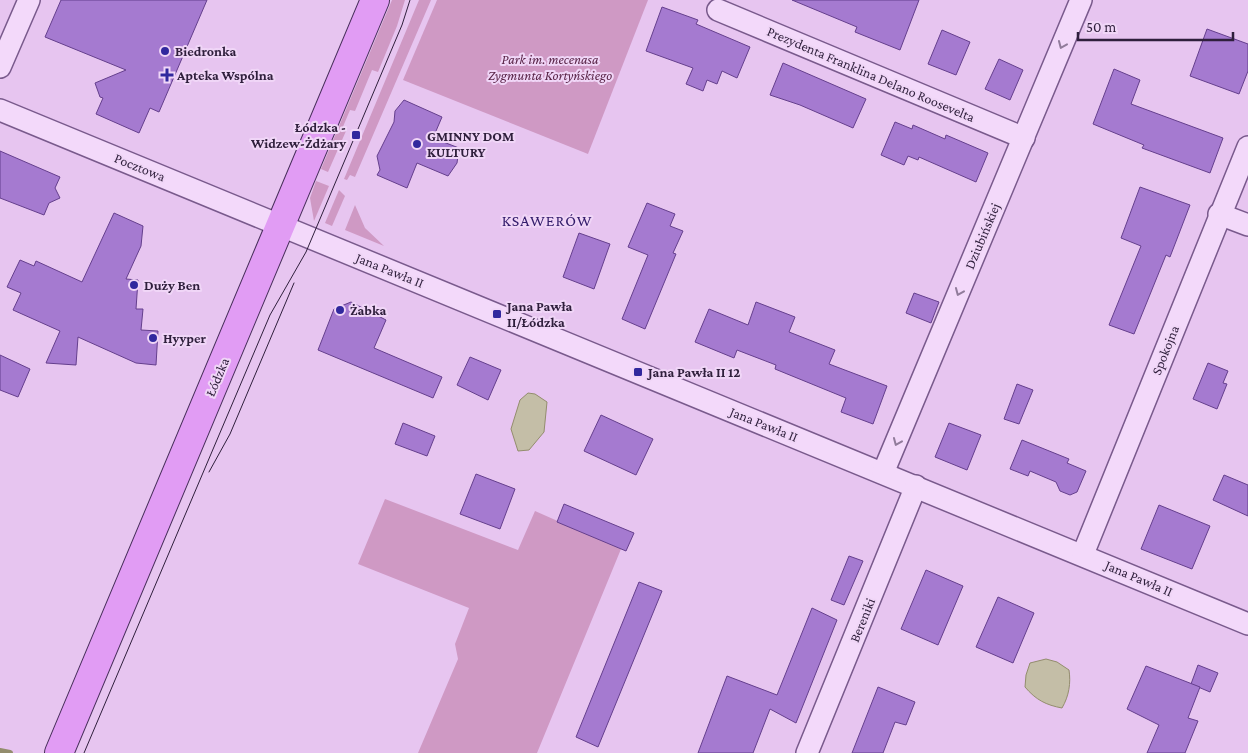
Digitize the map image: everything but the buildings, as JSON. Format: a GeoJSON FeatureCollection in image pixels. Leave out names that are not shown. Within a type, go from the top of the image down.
{"type":"FeatureCollection","features":[{"type":"Feature","properties":{"kind":"main road","name":"Łódzka"},"geometry":{"type":"LineString","coordinates":[[59,753],[374,0]]}},
{"type":"Feature","properties":{"kind":"street"},"geometry":{"type":"LineString","coordinates":[[0,68],[29,0]]}},
{"type":"Feature","properties":{"kind":"street","name":"Dziubińskiej"},"geometry":{"type":"LineString","coordinates":[[884,473],[1081,0]]}},
{"type":"Feature","properties":{"kind":"street","name":"Prezydenta Franklina Delano Roosevelta"},"geometry":{"type":"LineString","coordinates":[[718,10],[1024,138]]}},
{"type":"Feature","properties":{"kind":"street","name":"Pocztowa"},"geometry":{"type":"LineString","coordinates":[[0,110],[280,225]]}},
{"type":"Feature","properties":{"kind":"street","name":"Spokojna"},"geometry":{"type":"LineString","coordinates":[[1083,554],[1219,214],[1248,147]]}},
{"type":"Feature","properties":{"kind":"street"},"geometry":{"type":"LineString","coordinates":[[1219,214],[1248,225]]}},
{"type":"Feature","properties":{"kind":"street","name":"Jana Pawła II"},"geometry":{"type":"LineString","coordinates":[[280,225],[1083,554],[1248,624]]}},
{"type":"Feature","properties":{"kind":"street","name":"Bereniki"},"geometry":{"type":"LineString","coordinates":[[808,753],[916,486]]}},
{"type":"Feature","properties":{"kind":"green space"},"geometry":{"type":"Polygon","coordinates":[[[392,0],[405,0],[397,26],[378,72],[372,70],[355,111],[350,110],[342,129],[346,131],[328,172],[321,169],[392,0]]]}},
{"type":"Feature","properties":{"kind":"green space"},"geometry":{"type":"Polygon","coordinates":[[[419,0],[431,0],[355,177],[350,175],[347,180],[344,179],[419,0]]]}},
{"type":"Feature","properties":{"kind":"green space","name":"Park im. mecenasa Zygmunta Kortyńskiego"},"geometry":{"type":"Polygon","coordinates":[[[437,0],[648,0],[588,154],[403,80],[437,0]]]}},
{"type":"Feature","properties":{"kind":"green space"},"geometry":{"type":"Polygon","coordinates":[[[316,181],[329,186],[314,221],[310,198],[316,181]]]}},
{"type":"Feature","properties":{"kind":"green space"},"geometry":{"type":"Polygon","coordinates":[[[339,190],[345,196],[332,226],[325,223],[339,190]]]}},
{"type":"Feature","properties":{"kind":"green space"},"geometry":{"type":"Polygon","coordinates":[[[355,205],[365,228],[384,246],[345,230],[355,205]]]}},
{"type":"Feature","properties":{"kind":"green space"},"geometry":{"type":"Polygon","coordinates":[[[385,499],[518,550],[535,511],[621,549],[537,753],[418,753],[458,659],[455,644],[469,608],[358,564],[385,499]]]}},
{"type":"Feature","properties":{"kind":"shaded area"},"geometry":{"type":"Polygon","coordinates":[[[528,393],[535,394],[547,402],[544,432],[529,450],[518,451],[511,429],[520,400],[528,393]]]}},
{"type":"Feature","properties":{"kind":"shaded area"},"geometry":{"type":"Polygon","coordinates":[[[1046,659],[1057,662],[1069,670],[1069,689],[1062,708],[1042,701],[1025,687],[1030,663],[1046,659]]]}},
{"type":"Feature","properties":{"kind":"waterway"},"geometry":{"type":"LineString","coordinates":[[0,751],[10,753]]}},
{"type":"Feature","properties":{"kind":"tram line"},"geometry":{"type":"LineString","coordinates":[[84,753],[270,315],[306,252],[402,25],[410,0]]}},
{"type":"Feature","properties":{"kind":"tram line"},"geometry":{"type":"LineString","coordinates":[[209,472],[230,434],[294,283]]}},
{"type":"Feature","properties":{"kind":"place","name":"Biedronka"},"geometry":{"type":"Point","coordinates":[165,51]}},
{"type":"Feature","properties":{"kind":"place","name":"Apteka Wspólna"},"geometry":{"type":"Point","coordinates":[167,75]}},
{"type":"Feature","properties":{"kind":"place","name":"Łódzka - Widzew-Żdżary"},"geometry":{"type":"Point","coordinates":[356,135]}},
{"type":"Feature","properties":{"kind":"place","name":"GMINNY DOM KULTURY"},"geometry":{"type":"Point","coordinates":[417,144]}},
{"type":"Feature","properties":{"kind":"place","name":"Duży Ben"},"geometry":{"type":"Point","coordinates":[134,285]}},
{"type":"Feature","properties":{"kind":"place","name":"Żabka"},"geometry":{"type":"Point","coordinates":[340,310]}},
{"type":"Feature","properties":{"kind":"place","name":"Jana Pawła II/Łódzka"},"geometry":{"type":"Point","coordinates":[497,314]}},
{"type":"Feature","properties":{"kind":"place","name":"Hyyper"},"geometry":{"type":"Point","coordinates":[153,338]}},
{"type":"Feature","properties":{"kind":"place","name":"Jana Pawła II 12"},"geometry":{"type":"Point","coordinates":[638,372]}},
{"type":"Feature","properties":{"kind":"district","name":"KSAWERÓW"},"geometry":{"type":"Point","coordinates":[547,220]}}]}
